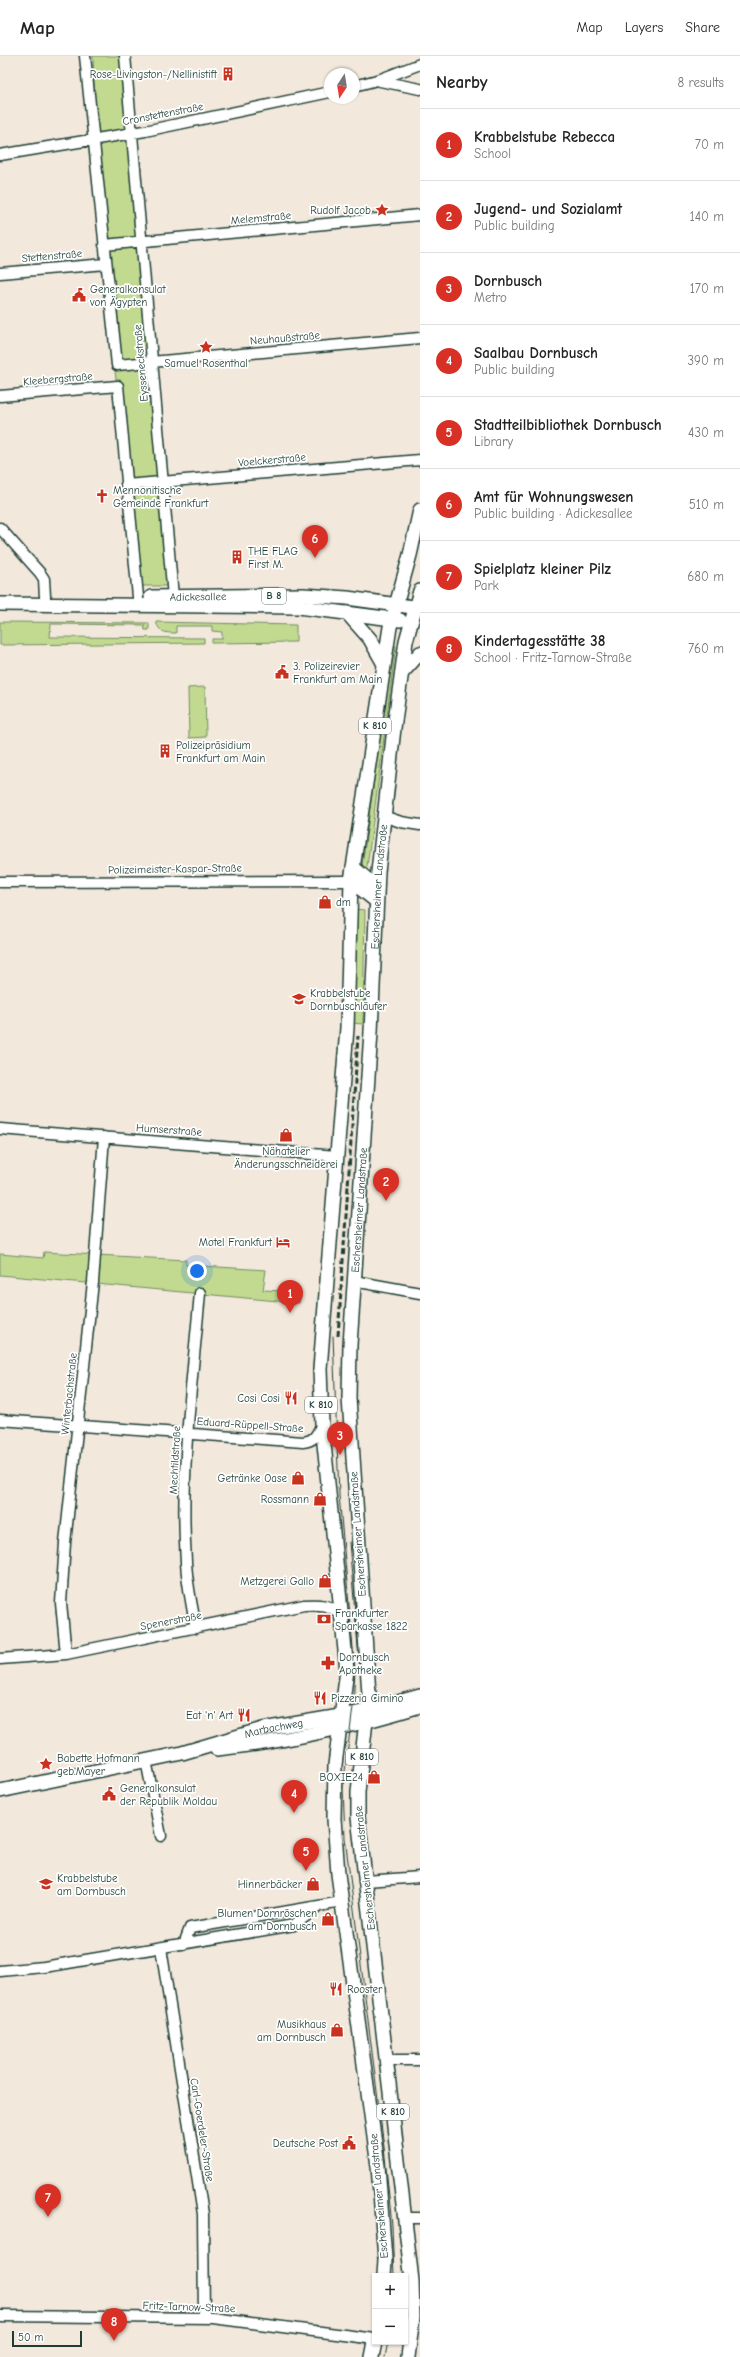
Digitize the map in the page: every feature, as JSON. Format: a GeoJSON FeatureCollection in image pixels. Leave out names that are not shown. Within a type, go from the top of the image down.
{"type":"FeatureCollection","features":[{"type":"Feature","properties":{"kind":"main road","name":"Eschersheimer Landstraße"},"geometry":{"type":"LineString","coordinates":[[384,2273],[385,2259],[382,2205],[371,2104],[342,1902],[333,1805],[335,1765],[347,1670],[342,1615],[333,1554],[322,1424],[320,1369],[347,1028],[351,881],[392,619],[420,510]]}},
{"type":"Feature","properties":{"kind":"main road","name":"Eschersheimer Landstraße"},"geometry":{"type":"LineString","coordinates":[[408,2339],[416,2317],[358,1816],[358,1792],[367,1716],[369,1670],[349,1398],[354,1281],[371,1036],[378,872],[383,816],[402,673],[416,623],[420,591]]}},
{"type":"Feature","properties":{"kind":"main road","name":"Adickesallee"},"geometry":{"type":"LineString","coordinates":[[0,595],[45,597],[174,597],[303,595],[347,598],[396,604]]}},
{"type":"Feature","properties":{"kind":"main road","name":"Adickesallee"},"geometry":{"type":"LineString","coordinates":[[0,604],[298,607],[392,619]]}},
{"type":"Feature","properties":{"kind":"main road","name":"B 8"},"geometry":{"type":"LineString","coordinates":[[396,604],[418,608]]}},
{"type":"Feature","properties":{"kind":"main road"},"geometry":{"type":"LineString","coordinates":[[347,613],[370,639],[384,664]]}},
{"type":"Feature","properties":{"kind":"main road","name":"B 8"},"geometry":{"type":"LineString","coordinates":[[392,619],[416,623]]}},
{"type":"Feature","properties":{"kind":"main road"},"geometry":{"type":"LineString","coordinates":[[402,673],[420,653]]}},
{"type":"Feature","properties":{"kind":"main road"},"geometry":{"type":"LineString","coordinates":[[353,866],[365,877],[377,894]]}},
{"type":"Feature","properties":{"kind":"main road"},"geometry":{"type":"LineString","coordinates":[[351,881],[378,872]]}},
{"type":"Feature","properties":{"kind":"main road"},"geometry":{"type":"LineString","coordinates":[[351,881],[377,894]]}},
{"type":"Feature","properties":{"kind":"main road"},"geometry":{"type":"LineString","coordinates":[[367,1716],[420,1696]]}},
{"type":"Feature","properties":{"kind":"main road"},"geometry":{"type":"LineString","coordinates":[[367,1716],[420,1706]]}},
{"type":"Feature","properties":{"kind":"main road","name":"Marbachweg"},"geometry":{"type":"LineString","coordinates":[[0,1791],[182,1753],[265,1742],[341,1721],[367,1716]]}},
{"type":"Feature","properties":{"kind":"main road"},"geometry":{"type":"LineString","coordinates":[[372,2357],[374,2345]]}},
{"type":"Feature","properties":{"kind":"main road","name":"Eschersheimer Landstraße"},"geometry":{"type":"LineString","coordinates":[[408,2345],[408,2357]]}},
{"type":"Feature","properties":{"kind":"street"},"geometry":{"type":"LineString","coordinates":[[85,56],[117,364],[153,362]]}},
{"type":"Feature","properties":{"kind":"street","name":"Eysseneckstraße"},"geometry":{"type":"LineString","coordinates":[[125,56],[174,597]]}},
{"type":"Feature","properties":{"kind":"street"},"geometry":{"type":"LineString","coordinates":[[360,84],[420,64]]}},
{"type":"Feature","properties":{"kind":"street"},"geometry":{"type":"LineString","coordinates":[[376,80],[420,89]]}},
{"type":"Feature","properties":{"kind":"street","name":"Cronstettenstraße"},"geometry":{"type":"LineString","coordinates":[[0,155],[131,133],[324,93]]}},
{"type":"Feature","properties":{"kind":"street","name":"Melemstraße"},"geometry":{"type":"LineString","coordinates":[[104,245],[420,215]]}},
{"type":"Feature","properties":{"kind":"street","name":"Stettenstraße"},"geometry":{"type":"LineString","coordinates":[[0,273],[106,264]]}},
{"type":"Feature","properties":{"kind":"street","name":"Neuhaußstraße"},"geometry":{"type":"LineString","coordinates":[[153,362],[420,338]]}},
{"type":"Feature","properties":{"kind":"street","name":"Kleebergstraße"},"geometry":{"type":"LineString","coordinates":[[0,396],[118,386],[126,485]]}},
{"type":"Feature","properties":{"kind":"street","name":"Voelckerstraße"},"geometry":{"type":"LineString","coordinates":[[126,485],[420,460]]}},
{"type":"Feature","properties":{"kind":"street"},"geometry":{"type":"LineString","coordinates":[[126,485],[138,597]]}},
{"type":"Feature","properties":{"kind":"street"},"geometry":{"type":"LineString","coordinates":[[0,528],[44,579],[45,597]]}},
{"type":"Feature","properties":{"kind":"street"},"geometry":{"type":"LineString","coordinates":[[383,816],[398,821],[420,825]]}},
{"type":"Feature","properties":{"kind":"street","name":"Polizeimeister-Kaspar-Straße"},"geometry":{"type":"LineString","coordinates":[[0,882],[351,881]]}},
{"type":"Feature","properties":{"kind":"street","name":"Humserstraße"},"geometry":{"type":"LineString","coordinates":[[0,1129],[337,1156]]}},
{"type":"Feature","properties":{"kind":"street","name":"Winterbachstraße"},"geometry":{"type":"LineString","coordinates":[[66,1654],[61,1603],[77,1426],[95,1262],[104,1137]]}},
{"type":"Feature","properties":{"kind":"street"},"geometry":{"type":"LineString","coordinates":[[354,1281],[420,1293]]}},
{"type":"Feature","properties":{"kind":"street","name":"Mechtildstraße"},"geometry":{"type":"LineString","coordinates":[[196,1628],[186,1563],[185,1494],[187,1433],[200,1293]]}},
{"type":"Feature","properties":{"kind":"street","name":"Eduard-Rüppell-Straße"},"geometry":{"type":"LineString","coordinates":[[0,1420],[303,1442],[310,1441],[316,1436],[322,1424]]}},
{"type":"Feature","properties":{"kind":"street","name":"Spenerstraße"},"geometry":{"type":"LineString","coordinates":[[0,1659],[66,1654],[315,1604],[331,1606],[342,1615]]}},
{"type":"Feature","properties":{"kind":"street"},"geometry":{"type":"LineString","coordinates":[[146,1760],[161,1836]]}},
{"type":"Feature","properties":{"kind":"street"},"geometry":{"type":"LineString","coordinates":[[366,1881],[420,1877]]}},
{"type":"Feature","properties":{"kind":"street"},"geometry":{"type":"LineString","coordinates":[[184,1944],[190,1928],[342,1902]]}},
{"type":"Feature","properties":{"kind":"street"},"geometry":{"type":"LineString","coordinates":[[0,1971],[44,1967],[294,1925],[318,1907]]}},
{"type":"Feature","properties":{"kind":"street","name":"Carl-Goerdeler-Straße"},"geometry":{"type":"LineString","coordinates":[[161,1948],[203,2214],[204,2318]]}},
{"type":"Feature","properties":{"kind":"street"},"geometry":{"type":"LineString","coordinates":[[387,2060],[420,2060]]}},
{"type":"Feature","properties":{"kind":"street"},"geometry":{"type":"LineString","coordinates":[[405,2218],[420,2218]]}},
{"type":"Feature","properties":{"kind":"street","name":"Fritz-Tarnow-Straße"},"geometry":{"type":"LineString","coordinates":[[0,2316],[204,2318],[372,2341]]}},
{"type":"Feature","properties":{"kind":"green space"},"geometry":{"type":"Polygon","coordinates":[[[93,56],[129,56],[158,480],[167,586],[140,586],[115,371],[109,250],[96,138],[93,56]]]}},
{"type":"Feature","properties":{"kind":"green space"},"geometry":{"type":"Polygon","coordinates":[[[0,622],[149,623],[149,630],[145,630],[144,625],[51,624],[50,637],[204,638],[204,643],[0,645],[0,622]]]}},
{"type":"Feature","properties":{"kind":"green space"},"geometry":{"type":"Polygon","coordinates":[[[156,622],[296,625],[296,642],[212,643],[212,639],[222,639],[222,632],[212,631],[212,626],[176,626],[176,633],[169,633],[163,632],[156,622]]]}},
{"type":"Feature","properties":{"kind":"green space"},"geometry":{"type":"Polygon","coordinates":[[[393,645],[396,646],[367,867],[364,868],[362,866],[393,645]]]}},
{"type":"Feature","properties":{"kind":"green space"},"geometry":{"type":"Polygon","coordinates":[[[205,687],[206,737],[189,738],[188,688],[205,687]]]}},
{"type":"Feature","properties":{"kind":"green space"},"geometry":{"type":"Polygon","coordinates":[[[353,909],[365,910],[363,1024],[352,1023],[353,909]]]}},
{"type":"Feature","properties":{"kind":"green space"},"geometry":{"type":"Polygon","coordinates":[[[44,1252],[186,1260],[186,1265],[266,1270],[263,1290],[301,1292],[299,1303],[0,1275],[0,1254],[43,1258],[44,1252]]]}},
{"type":"Feature","properties":{"kind":"tram line"},"geometry":{"type":"LineString","coordinates":[[333,1336],[339,1495],[355,1670],[353,1707],[343,1787],[345,1838],[384,2147],[392,2226],[394,2273]]}},
{"type":"Feature","properties":{"kind":"tram line"},"geometry":{"type":"LineString","coordinates":[[349,1542],[360,1670]]}},
{"type":"Feature","properties":{"kind":"tram line"},"geometry":{"type":"LineString","coordinates":[[385,2357],[387,2345]]}},
{"type":"Feature","properties":{"kind":"railway"},"geometry":{"type":"LineString","coordinates":[[338,1336],[358,1036]]}},
{"type":"Feature","properties":{"kind":"place","name":"Rose-Livingston-/Nellinistift"},"geometry":{"type":"Point","coordinates":[228,74]}},
{"type":"Feature","properties":{"kind":"place","name":"Rudolf Jacob"},"geometry":{"type":"Point","coordinates":[382,210]}},
{"type":"Feature","properties":{"kind":"place","name":"Generalkonsulat von Ägypten"},"geometry":{"type":"Point","coordinates":[79,295]}},
{"type":"Feature","properties":{"kind":"place","name":"Samuel Rosenthal"},"geometry":{"type":"Point","coordinates":[206,347]}},
{"type":"Feature","properties":{"kind":"place","name":"Mennonitische Gemeinde Frankfurt"},"geometry":{"type":"Point","coordinates":[102,496]}},
{"type":"Feature","properties":{"kind":"place","name":"THE FLAG First M."},"geometry":{"type":"Point","coordinates":[237,557]}},
{"type":"Feature","properties":{"kind":"place","name":"Amt für Wohnungswesen"},"geometry":{"type":"Point","coordinates":[315,558]}},
{"type":"Feature","properties":{"kind":"place","name":"3. Polizeirevier Frankfurt am Main"},"geometry":{"type":"Point","coordinates":[282,672]}},
{"type":"Feature","properties":{"kind":"place","name":"Polizeipräsidium Frankfurt am Main"},"geometry":{"type":"Point","coordinates":[165,751]}},
{"type":"Feature","properties":{"kind":"place","name":"dm"},"geometry":{"type":"Point","coordinates":[325,902]}},
{"type":"Feature","properties":{"kind":"place","name":"Krabbelstube Dornbuschläufer"},"geometry":{"type":"Point","coordinates":[299,999]}},
{"type":"Feature","properties":{"kind":"place","name":"Nähatelier Änderungsschneiderei"},"geometry":{"type":"Point","coordinates":[286,1135]}},
{"type":"Feature","properties":{"kind":"place","name":"Jugend- und Sozialamt"},"geometry":{"type":"Point","coordinates":[386,1201]}},
{"type":"Feature","properties":{"kind":"place","name":"Motel Frankfurt"},"geometry":{"type":"Point","coordinates":[283,1242]}},
{"type":"Feature","properties":{"kind":"place","name":"Krabbelstube Rebecca"},"geometry":{"type":"Point","coordinates":[290,1313]}},
{"type":"Feature","properties":{"kind":"place","name":"Cosi Cosi"},"geometry":{"type":"Point","coordinates":[291,1398]}},
{"type":"Feature","properties":{"kind":"place","name":"Dornbusch"},"geometry":{"type":"Point","coordinates":[340,1455]}},
{"type":"Feature","properties":{"kind":"place","name":"Getränke Oase"},"geometry":{"type":"Point","coordinates":[298,1478]}},
{"type":"Feature","properties":{"kind":"place","name":"Rossmann"},"geometry":{"type":"Point","coordinates":[320,1499]}},
{"type":"Feature","properties":{"kind":"place","name":"Metzgerei Gallo"},"geometry":{"type":"Point","coordinates":[325,1581]}},
{"type":"Feature","properties":{"kind":"place","name":"Frankfurter Sparkasse 1822"},"geometry":{"type":"Point","coordinates":[324,1619]}},
{"type":"Feature","properties":{"kind":"place","name":"Dornbusch Apotheke"},"geometry":{"type":"Point","coordinates":[328,1663]}},
{"type":"Feature","properties":{"kind":"place","name":"Pizzeria Cimino"},"geometry":{"type":"Point","coordinates":[320,1698]}},
{"type":"Feature","properties":{"kind":"place","name":"Eat 'n' Art"},"geometry":{"type":"Point","coordinates":[244,1715]}},
{"type":"Feature","properties":{"kind":"place","name":"Babette Hofmann geb.Mayer"},"geometry":{"type":"Point","coordinates":[46,1764]}},
{"type":"Feature","properties":{"kind":"place","name":"BOXIE24"},"geometry":{"type":"Point","coordinates":[374,1777]}},
{"type":"Feature","properties":{"kind":"place","name":"Generalkonsulat der Republik Moldau"},"geometry":{"type":"Point","coordinates":[109,1794]}},
{"type":"Feature","properties":{"kind":"place","name":"Saalbau Dornbusch"},"geometry":{"type":"Point","coordinates":[294,1813]}},
{"type":"Feature","properties":{"kind":"place","name":"Stadtteilbibliothek Dornbusch"},"geometry":{"type":"Point","coordinates":[306,1871]}},
{"type":"Feature","properties":{"kind":"place","name":"Krabbelstube am Dornbusch"},"geometry":{"type":"Point","coordinates":[46,1884]}},
{"type":"Feature","properties":{"kind":"place","name":"Hinnerbäcker"},"geometry":{"type":"Point","coordinates":[313,1884]}},
{"type":"Feature","properties":{"kind":"place","name":"Blumen Dornröschen am Dornbusch"},"geometry":{"type":"Point","coordinates":[328,1919]}},
{"type":"Feature","properties":{"kind":"place","name":"Rooster"},"geometry":{"type":"Point","coordinates":[336,1989]}},
{"type":"Feature","properties":{"kind":"place","name":"Musikhaus am Dornbusch"},"geometry":{"type":"Point","coordinates":[337,2030]}},
{"type":"Feature","properties":{"kind":"place","name":"Deutsche Post"},"geometry":{"type":"Point","coordinates":[349,2143]}},
{"type":"Feature","properties":{"kind":"place","name":"Spielplatz kleiner Pilz"},"geometry":{"type":"Point","coordinates":[48,2217]}},
{"type":"Feature","properties":{"kind":"place","name":"Kindertagesstätte 38"},"geometry":{"type":"Point","coordinates":[114,2341]}}]}
